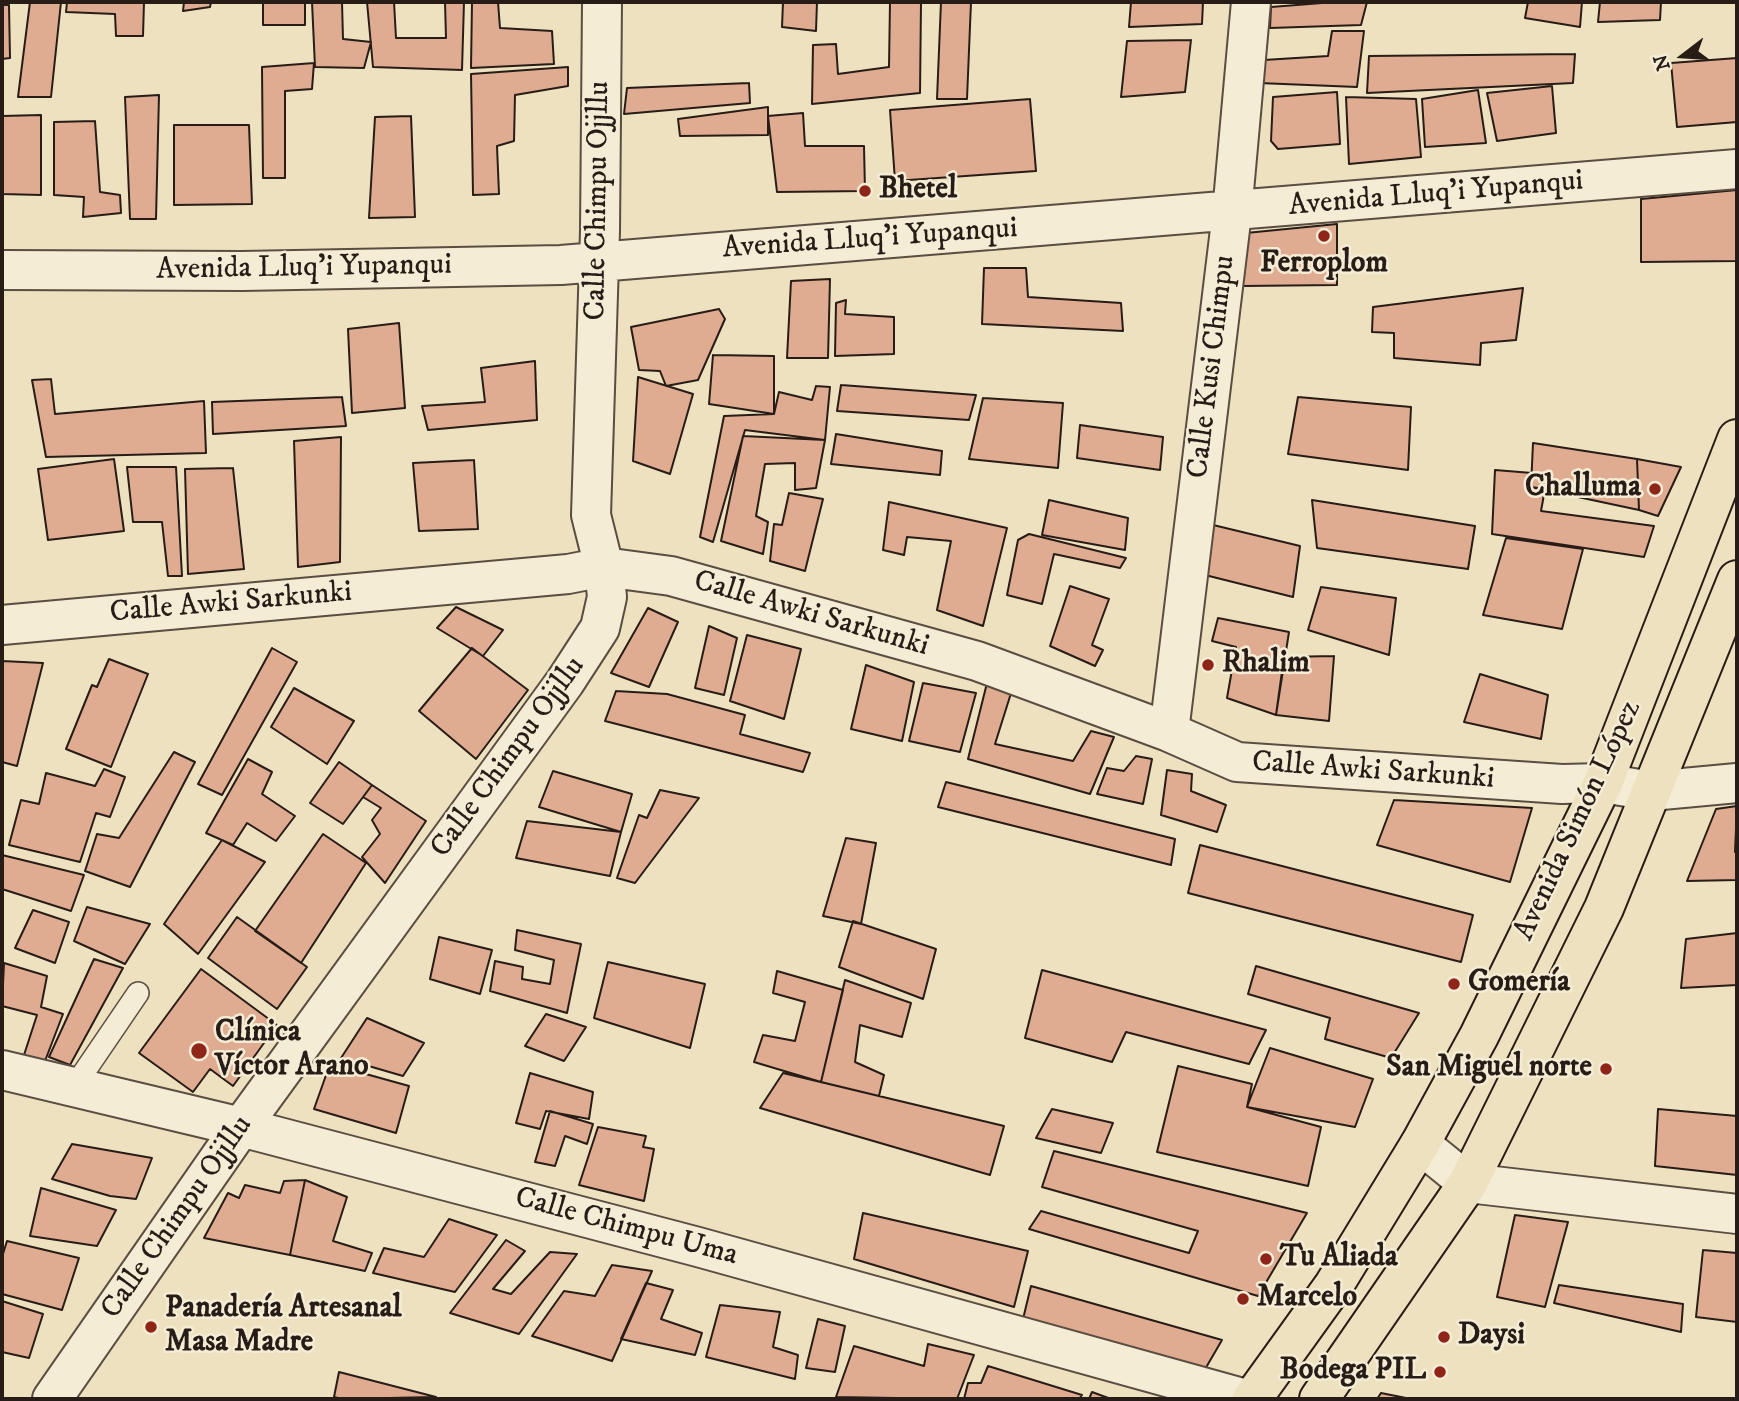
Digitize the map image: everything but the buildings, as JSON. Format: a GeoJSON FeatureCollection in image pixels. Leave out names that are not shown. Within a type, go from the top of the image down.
{"type":"FeatureCollection","features":[{"type":"Feature","properties":{"kind":"main road","name":"Avenida Simón López"},"geometry":{"type":"LineString","coordinates":[[1252,1399],[1334,1285],[1420,1144],[1479,1036],[1603,783],[1737,439]]}},
{"type":"Feature","properties":{"kind":"main road","name":"Avenida Simón López"},"geometry":{"type":"LineString","coordinates":[[1319,1399],[1468,1183],[1604,908],[1737,580]]}},
{"type":"Feature","properties":{"kind":"street","name":"Calle Chimpu Ojjllu"},"geometry":{"type":"LineString","coordinates":[[52,1399],[241,1127],[582,658],[600,628],[607,597],[604,567],[591,514],[602,2]]}},
{"type":"Feature","properties":{"kind":"street","name":"Calle Kusi Chimpu"},"geometry":{"type":"LineString","coordinates":[[1169,732],[1232,213],[1251,2]]}},
{"type":"Feature","properties":{"kind":"street","name":"Avenida Lluq'i Yupanqui"},"geometry":{"type":"LineString","coordinates":[[2,270],[256,271],[561,265],[1232,213],[1737,169]]}},
{"type":"Feature","properties":{"kind":"street","name":"Calle Awki Sarkunki"},"geometry":{"type":"LineString","coordinates":[[2,625],[568,574],[604,567],[671,576],[977,661],[1169,732],[1237,762],[1562,784],[1603,783],[1651,791],[1737,783]]}},
{"type":"Feature","properties":{"kind":"street","name":"Calle Chimpu Uma"},"geometry":{"type":"LineString","coordinates":[[2,1070],[241,1127],[698,1247],[1247,1399]]}},
{"type":"Feature","properties":{"kind":"street"},"geometry":{"type":"LineString","coordinates":[[1420,1144],[1468,1183],[1737,1214]]}},
{"type":"Feature","properties":{"kind":"lane"},"geometry":{"type":"LineString","coordinates":[[74,1087],[138,993]]}},
{"type":"Feature","properties":{"kind":"place","name":"Bhetel"},"geometry":{"type":"Point","coordinates":[865,191]}},
{"type":"Feature","properties":{"kind":"place","name":"Ferroplom"},"geometry":{"type":"Point","coordinates":[1324,236]}},
{"type":"Feature","properties":{"kind":"place","name":"Challuma"},"geometry":{"type":"Point","coordinates":[1655,489]}},
{"type":"Feature","properties":{"kind":"place","name":"Rhalim"},"geometry":{"type":"Point","coordinates":[1208,665]}},
{"type":"Feature","properties":{"kind":"place","name":"Gomería"},"geometry":{"type":"Point","coordinates":[1454,984]}},
{"type":"Feature","properties":{"kind":"place","name":"Clínica Víctor Arano"},"geometry":{"type":"Point","coordinates":[199,1051]}},
{"type":"Feature","properties":{"kind":"place","name":"San Miguel norte"},"geometry":{"type":"Point","coordinates":[1606,1069]}},
{"type":"Feature","properties":{"kind":"place","name":"Tu Aliada"},"geometry":{"type":"Point","coordinates":[1266,1259]}},
{"type":"Feature","properties":{"kind":"place","name":"Marcelo"},"geometry":{"type":"Point","coordinates":[1243,1299]}},
{"type":"Feature","properties":{"kind":"place","name":"Panadería Artesanal Masa Madre"},"geometry":{"type":"Point","coordinates":[151,1327]}},
{"type":"Feature","properties":{"kind":"place","name":"Daysi"},"geometry":{"type":"Point","coordinates":[1444,1337]}},
{"type":"Feature","properties":{"kind":"place","name":"Bodega PIL"},"geometry":{"type":"Point","coordinates":[1440,1372]}}]}
